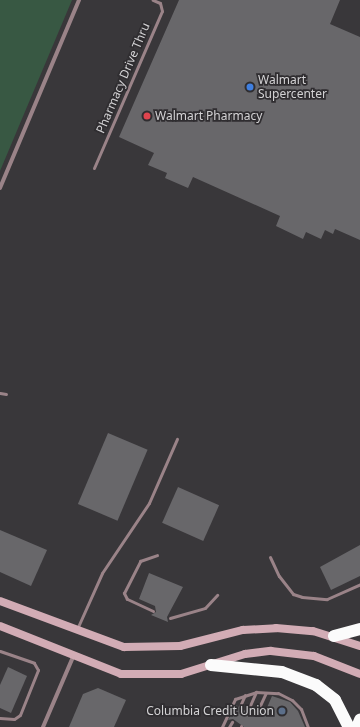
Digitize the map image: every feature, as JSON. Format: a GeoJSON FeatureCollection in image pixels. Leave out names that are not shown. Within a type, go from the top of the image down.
{"type":"FeatureCollection","features":[{"type":"Feature","properties":{"kind":"highway"},"geometry":{"type":"LineString","coordinates":[[334,636],[360,629]]}},
{"type":"Feature","properties":{"kind":"highway"},"geometry":{"type":"LineString","coordinates":[[211,665],[282,672],[311,683],[335,700],[349,727]]}},
{"type":"Feature","properties":{"kind":"highway"},"geometry":{"type":"LineString","coordinates":[[357,727],[360,720]]}},
{"type":"Feature","properties":{"kind":"street"},"geometry":{"type":"LineString","coordinates":[[0,188],[79,0]]}},
{"type":"Feature","properties":{"kind":"street"},"geometry":{"type":"LineString","coordinates":[[0,601],[76,632],[113,645],[144,649],[180,646],[260,628],[313,631],[334,636],[360,646]]}},
{"type":"Feature","properties":{"kind":"street"},"geometry":{"type":"LineString","coordinates":[[0,626],[109,671],[138,676],[180,674],[246,654],[284,652],[319,657],[360,674]]}},
{"type":"Feature","properties":{"kind":"street"},"geometry":{"type":"LineString","coordinates":[[43,727],[73,657]]}},
{"type":"Feature","properties":{"kind":"lane","name":"Pharmacy Drive Thru"},"geometry":{"type":"LineString","coordinates":[[94,168],[162,11],[160,3],[152,0]]}},
{"type":"Feature","properties":{"kind":"lane"},"geometry":{"type":"LineString","coordinates":[[0,393],[6,394]]}},
{"type":"Feature","properties":{"kind":"lane"},"geometry":{"type":"LineString","coordinates":[[76,632],[102,573],[149,504],[177,439]]}},
{"type":"Feature","properties":{"kind":"lane"},"geometry":{"type":"LineString","coordinates":[[153,611],[127,599],[124,592],[140,561],[157,555]]}},
{"type":"Feature","properties":{"kind":"lane"},"geometry":{"type":"LineString","coordinates":[[270,557],[279,576],[293,594],[327,599],[360,584]]}},
{"type":"Feature","properties":{"kind":"lane"},"geometry":{"type":"LineString","coordinates":[[170,618],[205,608],[217,595]]}},
{"type":"Feature","properties":{"kind":"lane"},"geometry":{"type":"LineString","coordinates":[[0,651],[34,663],[38,670],[20,715],[9,719],[0,718]]}},
{"type":"Feature","properties":{"kind":"lane"},"geometry":{"type":"LineString","coordinates":[[248,710],[256,692]]}},
{"type":"Feature","properties":{"kind":"lane"},"geometry":{"type":"LineString","coordinates":[[222,727],[235,699],[256,692],[292,700],[301,709],[308,727]]}},
{"type":"Feature","properties":{"kind":"lane"},"geometry":{"type":"LineString","coordinates":[[256,714],[266,693]]}},
{"type":"Feature","properties":{"kind":"lane"},"geometry":{"type":"LineString","coordinates":[[240,706],[245,695]]}},
{"type":"Feature","properties":{"kind":"lane"},"geometry":{"type":"LineString","coordinates":[[229,727],[232,722]]}},
{"type":"Feature","properties":{"kind":"green space"},"geometry":{"type":"Polygon","coordinates":[[[0,0],[72,0],[0,171],[0,0]]]}},
{"type":"Feature","properties":{"kind":"building","name":"Walmart Supercenter"},"geometry":{"type":"Polygon","coordinates":[[[179,0],[340,0],[330,24],[360,37],[360,240],[335,229],[333,234],[325,230],[321,239],[306,232],[303,239],[276,226],[280,216],[193,177],[188,188],[165,178],[167,173],[148,165],[154,153],[119,137],[179,0]]]}},
{"type":"Feature","properties":{"kind":"building"},"geometry":{"type":"Polygon","coordinates":[[[108,433],[148,450],[117,521],[78,504],[108,433]]]}},
{"type":"Feature","properties":{"kind":"building"},"geometry":{"type":"Polygon","coordinates":[[[178,487],[219,505],[203,541],[162,523],[178,487]]]}},
{"type":"Feature","properties":{"kind":"building"},"geometry":{"type":"Polygon","coordinates":[[[0,530],[47,550],[31,586],[0,572],[0,530]]]}},
{"type":"Feature","properties":{"kind":"building"},"geometry":{"type":"Polygon","coordinates":[[[360,545],[360,576],[331,590],[320,567],[360,545]]]}},
{"type":"Feature","properties":{"kind":"building"},"geometry":{"type":"Polygon","coordinates":[[[149,573],[183,587],[167,617],[168,622],[151,615],[156,612],[155,606],[139,599],[149,573]]]}},
{"type":"Feature","properties":{"kind":"building"},"geometry":{"type":"Polygon","coordinates":[[[8,667],[27,676],[11,713],[0,708],[0,685],[8,667]]]}},
{"type":"Feature","properties":{"kind":"building"},"geometry":{"type":"Polygon","coordinates":[[[98,688],[126,700],[114,727],[69,727],[83,694],[98,688]]]}},
{"type":"Feature","properties":{"kind":"building","name":"Columbia Credit Union"},"geometry":{"type":"Polygon","coordinates":[[[272,696],[290,702],[298,711],[305,727],[244,727],[233,719],[228,720],[236,705],[255,717],[263,717],[272,696]]]}},
{"type":"Feature","properties":{"kind":"place","name":"Walmart Supercenter"},"geometry":{"type":"Point","coordinates":[250,87]}},
{"type":"Feature","properties":{"kind":"place","name":"Walmart Pharmacy"},"geometry":{"type":"Point","coordinates":[147,116]}},
{"type":"Feature","properties":{"kind":"place","name":"Columbia Credit Union"},"geometry":{"type":"Point","coordinates":[282,711]}}]}
